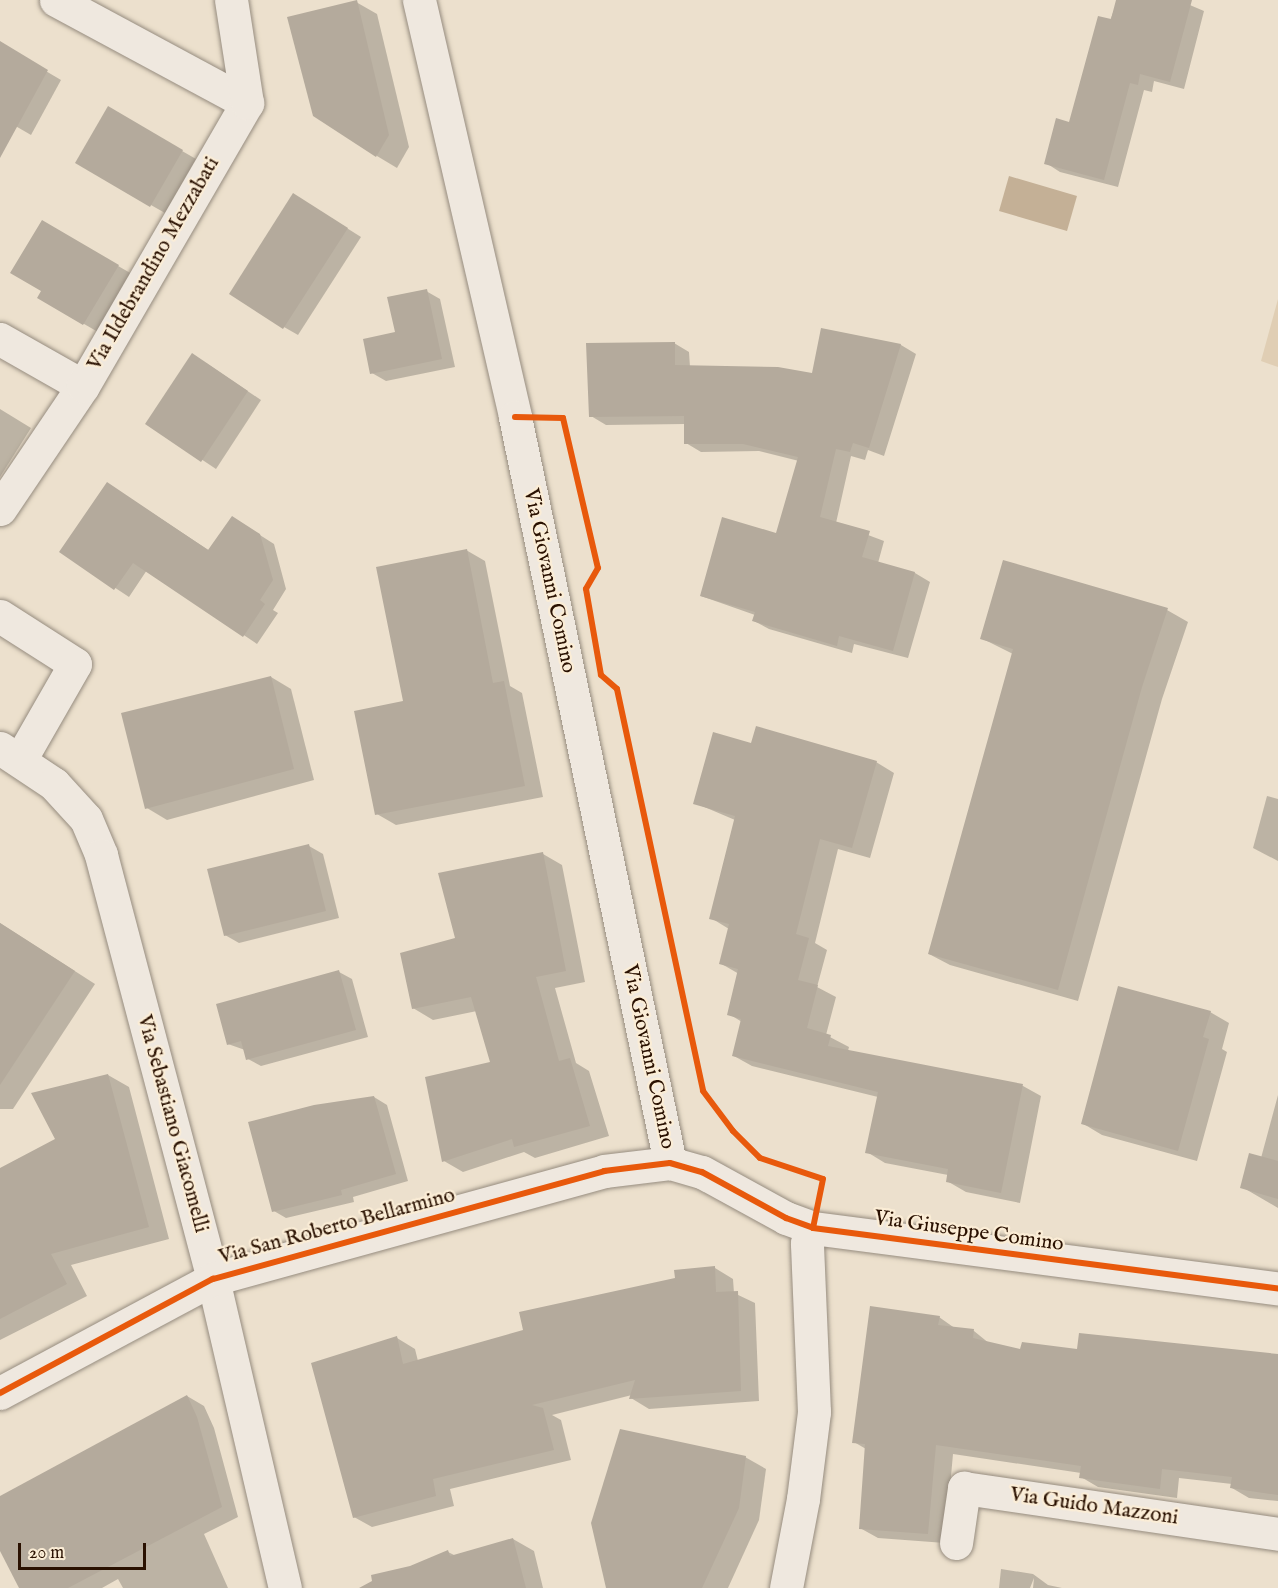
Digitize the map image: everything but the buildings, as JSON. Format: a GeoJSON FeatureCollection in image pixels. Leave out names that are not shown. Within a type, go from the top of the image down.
{"type":"FeatureCollection","features":[{"type":"Feature","properties":{"kind":"street"},"geometry":{"type":"LineString","coordinates":[[56,0],[247,103]]}},
{"type":"Feature","properties":{"kind":"street"},"geometry":{"type":"LineString","coordinates":[[231,0],[247,103]]}},
{"type":"Feature","properties":{"kind":"street","name":"Via Giovanni Comino"},"geometry":{"type":"LineString","coordinates":[[419,0],[518,428],[670,1163]]}},
{"type":"Feature","properties":{"kind":"street","name":"Via Ildebrandino Mezzabati"},"geometry":{"type":"LineString","coordinates":[[0,509],[83,386],[247,103]]}},
{"type":"Feature","properties":{"kind":"street"},"geometry":{"type":"LineString","coordinates":[[0,339],[83,386]]}},
{"type":"Feature","properties":{"kind":"street","name":"Via Sebastiano Giacomelli"},"geometry":{"type":"LineString","coordinates":[[0,616],[75,664],[10,754],[54,784],[86,819],[101,855],[213,1279],[285,1588]]}},
{"type":"Feature","properties":{"kind":"street","name":"Via Giuseppe Comino"},"geometry":{"type":"LineString","coordinates":[[670,1163],[702,1172],[786,1218],[813,1228],[1278,1288]]}},
{"type":"Feature","properties":{"kind":"street","name":"Via San Roberto Bellarmino"},"geometry":{"type":"LineString","coordinates":[[0,1393],[213,1279],[604,1171],[670,1163]]}},
{"type":"Feature","properties":{"kind":"street"},"geometry":{"type":"LineString","coordinates":[[786,1588],[804,1499],[814,1412],[807,1243],[813,1228]]}},
{"type":"Feature","properties":{"kind":"street","name":"Via Guido Mazzoni"},"geometry":{"type":"LineString","coordinates":[[956,1543],[964,1488],[1278,1534]]}},
{"type":"Feature","properties":{"kind":"shaded area"},"geometry":{"type":"Polygon","coordinates":[[[1009,176],[1077,196],[1067,231],[999,211],[1009,176]]]}},
{"type":"Feature","properties":{"kind":"shaded area"},"geometry":{"type":"Polygon","coordinates":[[[1278,299],[1278,367],[1261,361],[1278,299]]]}},
{"type":"Feature","properties":{"kind":"cycle path"},"geometry":{"type":"LineString","coordinates":[[515,417],[563,418],[598,568],[586,589],[601,675],[617,689],[703,1091],[733,1131],[760,1158],[823,1179],[813,1228]]}},
{"type":"Feature","properties":{"kind":"cycle path"},"geometry":{"type":"LineString","coordinates":[[0,1393],[213,1279],[604,1171],[670,1163],[702,1172],[786,1218],[813,1228],[1278,1288]]}}]}
